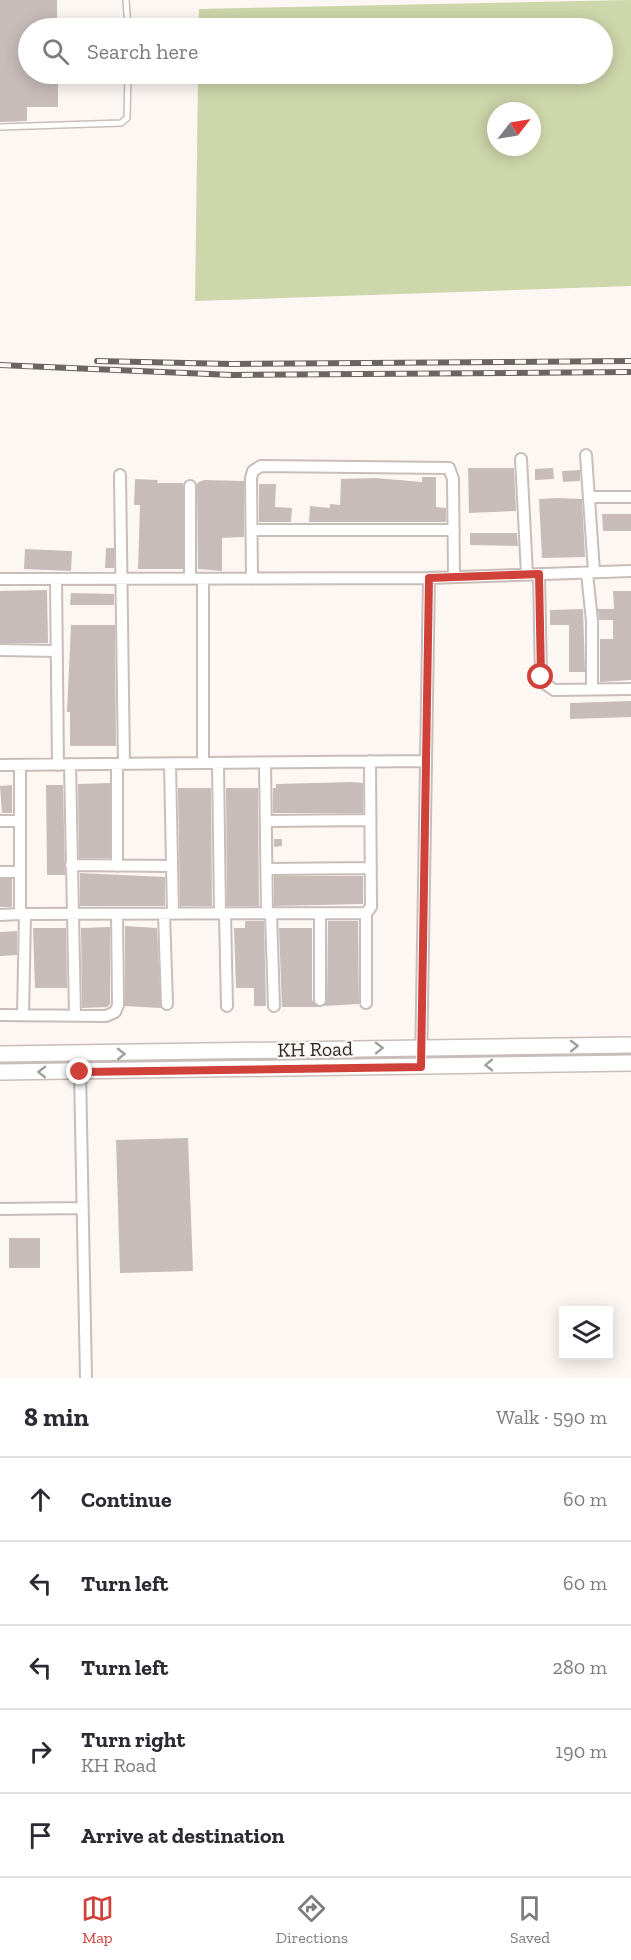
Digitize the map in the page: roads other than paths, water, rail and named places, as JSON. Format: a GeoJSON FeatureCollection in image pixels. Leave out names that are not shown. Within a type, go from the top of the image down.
{"type":"FeatureCollection","features":[{"type":"Feature","properties":{"kind":"main road","name":"KH Road"},"geometry":{"type":"LineString","coordinates":[[0,1054],[631,1045]]}},
{"type":"Feature","properties":{"kind":"main road","name":"KH Road"},"geometry":{"type":"LineString","coordinates":[[0,1072],[631,1063]]}},
{"type":"Feature","properties":{"kind":"street"},"geometry":{"type":"LineString","coordinates":[[586,455],[589,497],[592,689]]}},
{"type":"Feature","properties":{"kind":"street"},"geometry":{"type":"LineString","coordinates":[[521,459],[527,574]]}},
{"type":"Feature","properties":{"kind":"street"},"geometry":{"type":"LineString","coordinates":[[252,579],[253,471],[261,466],[449,468],[453,479],[454,576]]}},
{"type":"Feature","properties":{"kind":"street"},"geometry":{"type":"LineString","coordinates":[[117,866],[121,764],[120,475]]}},
{"type":"Feature","properties":{"kind":"street"},"geometry":{"type":"LineString","coordinates":[[190,486],[190,579]]}},
{"type":"Feature","properties":{"kind":"street"},"geometry":{"type":"LineString","coordinates":[[589,497],[631,497]]}},
{"type":"Feature","properties":{"kind":"street"},"geometry":{"type":"LineString","coordinates":[[252,530],[454,530]]}},
{"type":"Feature","properties":{"kind":"street"},"geometry":{"type":"LineString","coordinates":[[0,579],[429,578],[631,571]]}},
{"type":"Feature","properties":{"kind":"street"},"geometry":{"type":"LineString","coordinates":[[539,574],[541,677],[544,683],[554,690],[631,689]]}},
{"type":"Feature","properties":{"kind":"street"},"geometry":{"type":"LineString","coordinates":[[421,1067],[429,578]]}},
{"type":"Feature","properties":{"kind":"street"},"geometry":{"type":"LineString","coordinates":[[56,579],[58,765]]}},
{"type":"Feature","properties":{"kind":"street"},"geometry":{"type":"LineString","coordinates":[[203,579],[204,763]]}},
{"type":"Feature","properties":{"kind":"street"},"geometry":{"type":"LineString","coordinates":[[0,650],[57,651]]}},
{"type":"Feature","properties":{"kind":"street"},"geometry":{"type":"LineString","coordinates":[[366,1003],[366,913],[371,907],[370,761]]}},
{"type":"Feature","properties":{"kind":"street"},"geometry":{"type":"LineString","coordinates":[[0,765],[426,761]]}},
{"type":"Feature","properties":{"kind":"street"},"geometry":{"type":"LineString","coordinates":[[218,763],[227,1006]]}},
{"type":"Feature","properties":{"kind":"street"},"geometry":{"type":"LineString","coordinates":[[264,763],[274,1006]]}},
{"type":"Feature","properties":{"kind":"street"},"geometry":{"type":"LineString","coordinates":[[70,764],[75,1016]]}},
{"type":"Feature","properties":{"kind":"street"},"geometry":{"type":"LineString","coordinates":[[167,1004],[168,914],[172,866],[170,764]]}},
{"type":"Feature","properties":{"kind":"street"},"geometry":{"type":"LineString","coordinates":[[20,765],[23,1015]]}},
{"type":"Feature","properties":{"kind":"street"},"geometry":{"type":"LineString","coordinates":[[267,821],[369,820]]}},
{"type":"Feature","properties":{"kind":"street"},"geometry":{"type":"LineString","coordinates":[[0,821],[20,821]]}},
{"type":"Feature","properties":{"kind":"street"},"geometry":{"type":"LineString","coordinates":[[71,865],[172,866]]}},
{"type":"Feature","properties":{"kind":"street"},"geometry":{"type":"LineString","coordinates":[[267,869],[371,868]]}},
{"type":"Feature","properties":{"kind":"street"},"geometry":{"type":"LineString","coordinates":[[0,872],[20,872]]}},
{"type":"Feature","properties":{"kind":"street"},"geometry":{"type":"LineString","coordinates":[[0,915],[366,913]]}},
{"type":"Feature","properties":{"kind":"street"},"geometry":{"type":"LineString","coordinates":[[0,1015],[106,1016],[115,1012],[118,1005],[117,914]]}},
{"type":"Feature","properties":{"kind":"street"},"geometry":{"type":"LineString","coordinates":[[320,914],[320,1000]]}},
{"type":"Feature","properties":{"kind":"street"},"geometry":{"type":"LineString","coordinates":[[80,1072],[86,1378]]}},
{"type":"Feature","properties":{"kind":"street"},"geometry":{"type":"LineString","coordinates":[[0,1209],[82,1208]]}},
{"type":"Feature","properties":{"kind":"lane"},"geometry":{"type":"LineString","coordinates":[[126,0],[127,18]]}},
{"type":"Feature","properties":{"kind":"lane"},"geometry":{"type":"LineString","coordinates":[[0,127],[121,123],[127,118],[128,84]]}},
{"type":"Feature","properties":{"kind":"railway"},"geometry":{"type":"LineString","coordinates":[[97,361],[232,364],[631,361]]}},
{"type":"Feature","properties":{"kind":"railway"},"geometry":{"type":"LineString","coordinates":[[0,365],[232,375],[631,372]]}}]}
